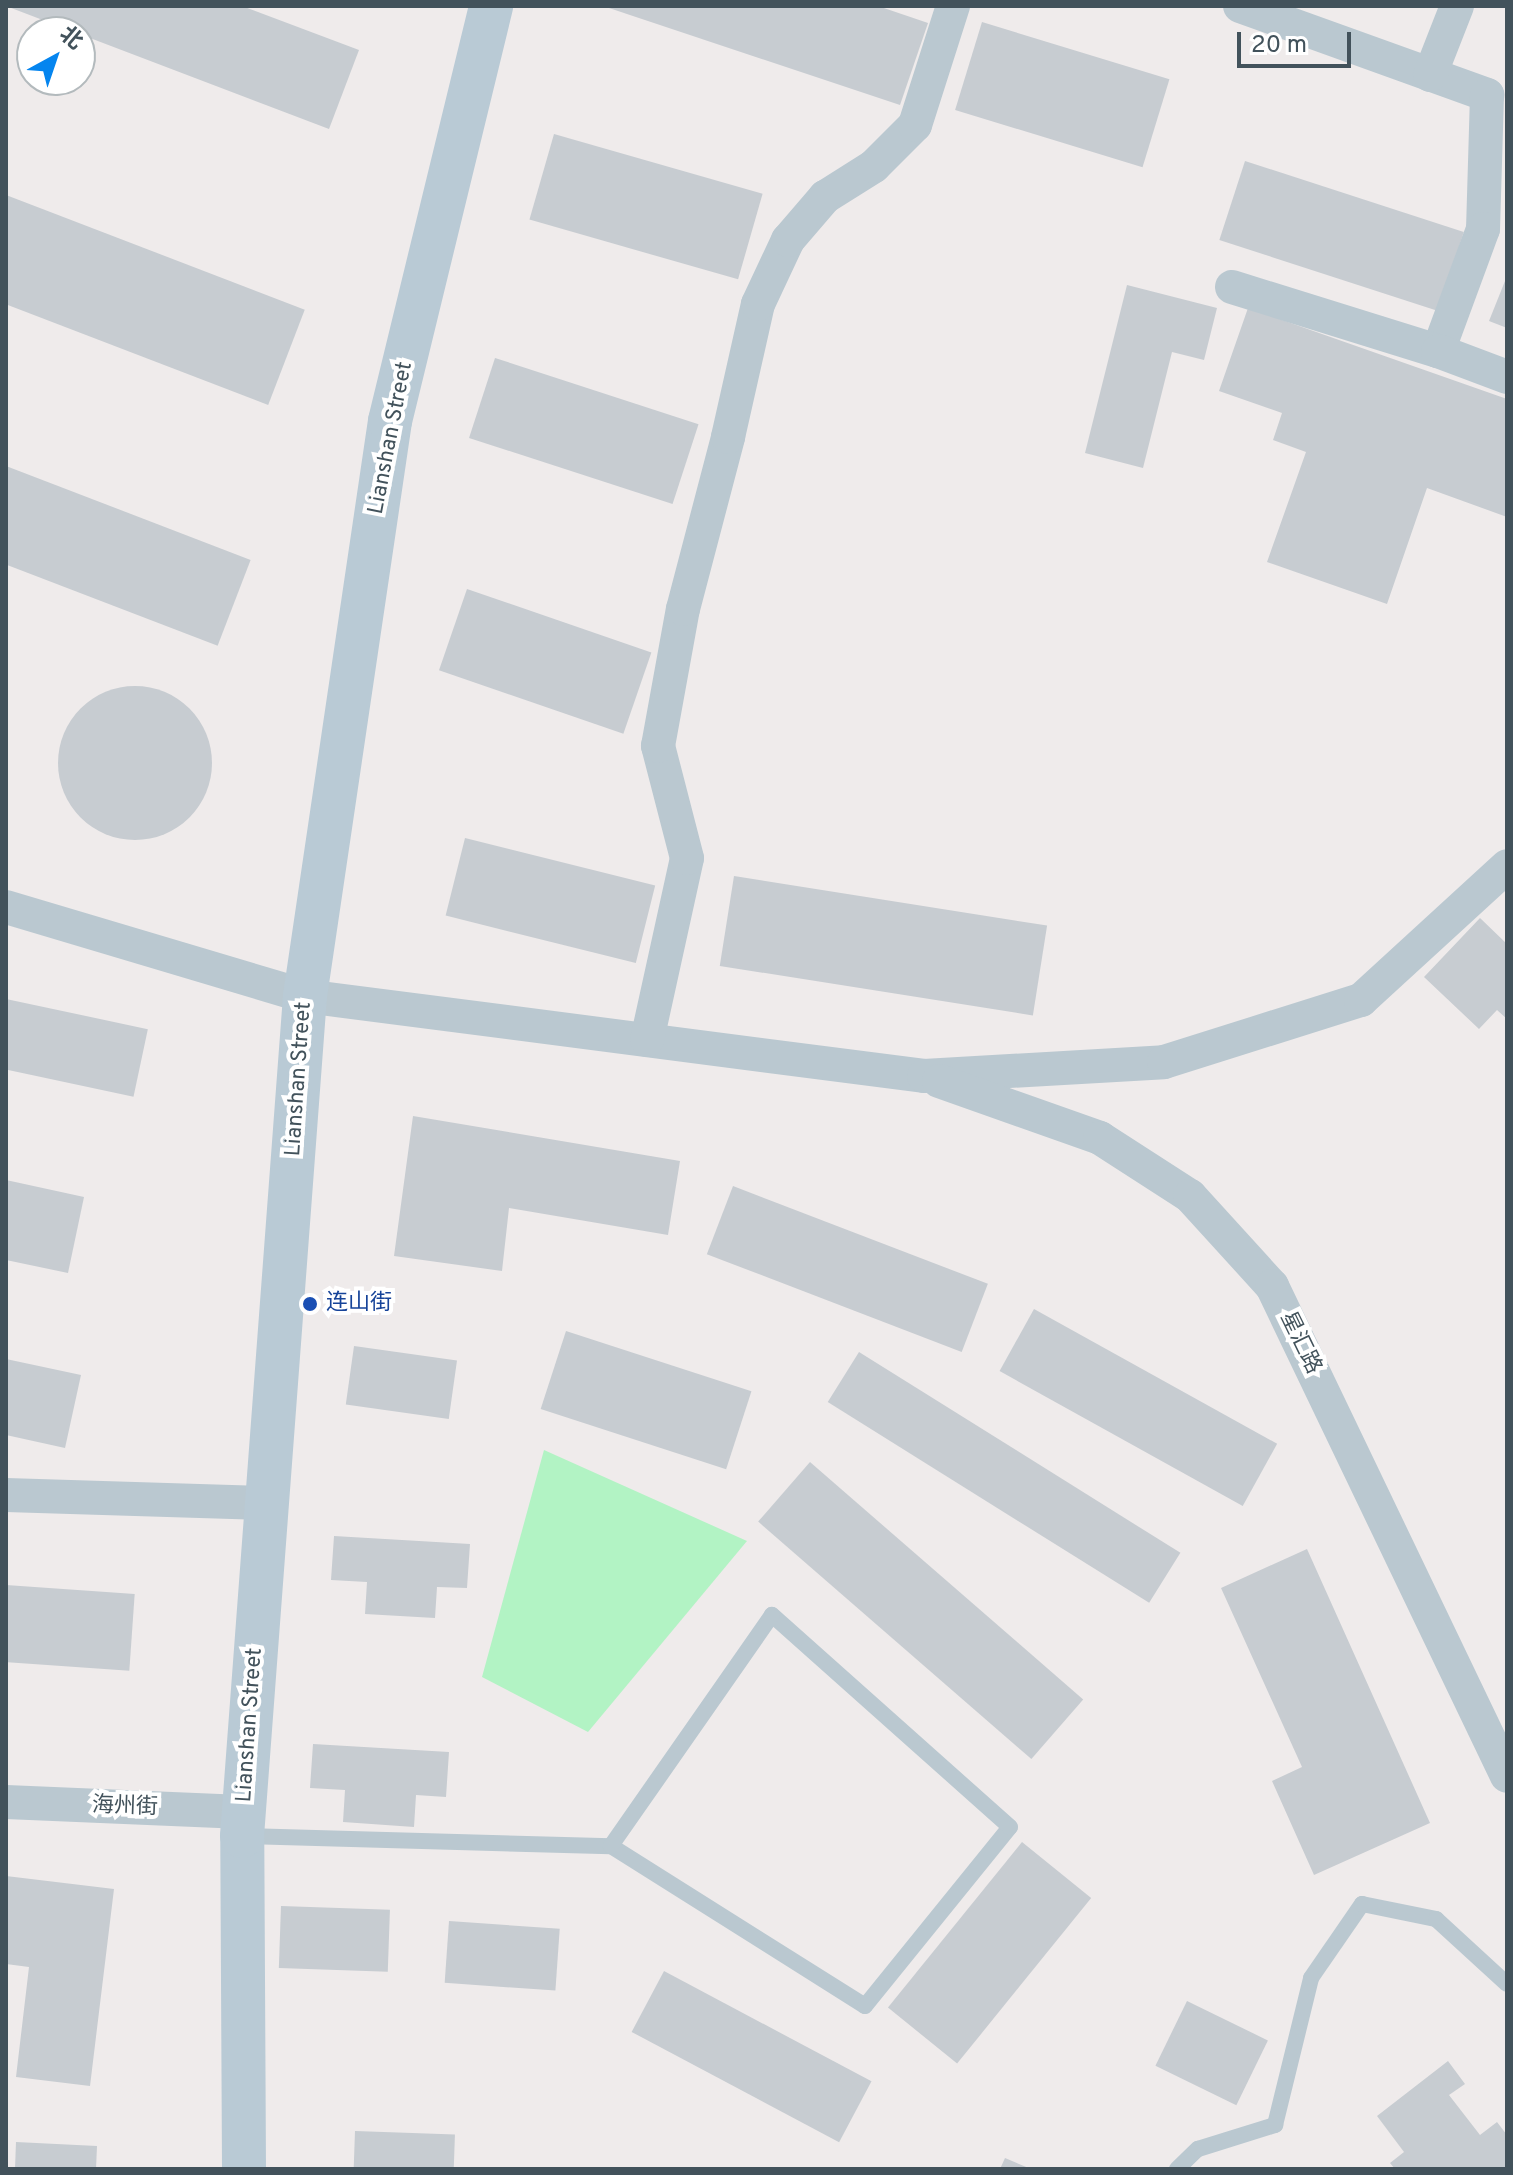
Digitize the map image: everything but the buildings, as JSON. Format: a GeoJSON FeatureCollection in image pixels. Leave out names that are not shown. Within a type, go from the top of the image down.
{"type":"FeatureCollection","features":[{"type":"Feature","properties":{"kind":"street","name":"Lianshan Street"},"geometry":{"type":"LineString","coordinates":[[244,2169],[242,1824],[305,996],[390,421],[491,6]]}},
{"type":"Feature","properties":{"kind":"street"},"geometry":{"type":"LineString","coordinates":[[647,1040],[687,858],[658,746],[683,609],[728,437],[758,304],[788,240],[825,197],[874,166],[915,125],[953,6]]}},
{"type":"Feature","properties":{"kind":"street"},"geometry":{"type":"LineString","coordinates":[[1240,6],[1487,95],[1483,229],[1438,351]]}},
{"type":"Feature","properties":{"kind":"street"},"geometry":{"type":"LineString","coordinates":[[1430,75],[1457,6]]}},
{"type":"Feature","properties":{"kind":"street"},"geometry":{"type":"LineString","coordinates":[[1232,287],[1438,351],[1507,377]]}},
{"type":"Feature","properties":{"kind":"street"},"geometry":{"type":"LineString","coordinates":[[6,907],[305,996],[924,1076],[1164,1062],[1361,1000],[1507,866]]}},
{"type":"Feature","properties":{"kind":"street","name":"星汇路"},"geometry":{"type":"LineString","coordinates":[[924,1076],[1100,1138],[1190,1196],[1272,1286],[1507,1776]]}},
{"type":"Feature","properties":{"kind":"street"},"geometry":{"type":"LineString","coordinates":[[6,1495],[267,1503]]}},
{"type":"Feature","properties":{"kind":"street","name":"海州街"},"geometry":{"type":"LineString","coordinates":[[6,1802],[242,1824]]}},
{"type":"Feature","properties":{"kind":"lane"},"geometry":{"type":"LineString","coordinates":[[242,1824],[611,1846],[865,2006],[1010,1827],[772,1615],[611,1846]]}},
{"type":"Feature","properties":{"kind":"lane"},"geometry":{"type":"LineString","coordinates":[[1177,2169],[1198,2149],[1275,2125],[1311,1978],[1362,1904],[1436,1919],[1507,1984]]}},
{"type":"Feature","properties":{"kind":"green space"},"geometry":{"type":"Polygon","coordinates":[[[544,1450],[747,1541],[588,1732],[482,1677],[544,1450]]]}},
{"type":"Feature","properties":{"kind":"place","name":"连山街"},"geometry":{"type":"Point","coordinates":[310,1304]}}]}
